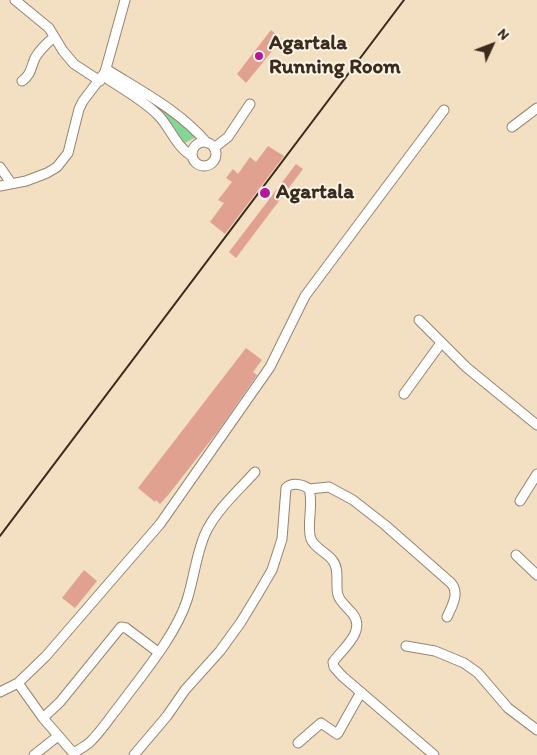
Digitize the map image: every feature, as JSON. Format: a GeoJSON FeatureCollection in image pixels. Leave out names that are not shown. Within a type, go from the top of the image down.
{"type":"FeatureCollection","features":[{"type":"Feature","properties":{"kind":"street"},"geometry":{"type":"LineString","coordinates":[[15,0],[43,23],[74,64],[103,75],[178,116],[196,131],[210,145],[216,155],[210,165],[199,165],[192,156],[184,151],[166,124],[150,108],[103,75]]}},
{"type":"Feature","properties":{"kind":"street"},"geometry":{"type":"LineString","coordinates":[[0,186],[26,181],[42,175],[56,167],[63,160],[71,146],[79,109],[88,93],[103,75],[125,0]]}},
{"type":"Feature","properties":{"kind":"street"},"geometry":{"type":"LineString","coordinates":[[22,81],[30,74],[35,58],[54,37]]}},
{"type":"Feature","properties":{"kind":"street"},"geometry":{"type":"LineString","coordinates":[[192,156],[192,152],[199,143],[210,145],[228,137],[250,104]]}},
{"type":"Feature","properties":{"kind":"street"},"geometry":{"type":"LineString","coordinates":[[512,127],[537,108]]}},
{"type":"Feature","properties":{"kind":"street"},"geometry":{"type":"LineString","coordinates":[[0,692],[18,683],[46,656],[160,524],[270,367],[305,296],[444,110]]}},
{"type":"Feature","properties":{"kind":"street"},"geometry":{"type":"LineString","coordinates":[[0,167],[11,183]]}},
{"type":"Feature","properties":{"kind":"street"},"geometry":{"type":"LineString","coordinates":[[419,320],[466,367],[537,425]]}},
{"type":"Feature","properties":{"kind":"street"},"geometry":{"type":"LineString","coordinates":[[404,394],[442,342]]}},
{"type":"Feature","properties":{"kind":"street"},"geometry":{"type":"LineString","coordinates":[[18,683],[43,718],[74,754],[82,748],[99,732],[158,652],[181,615],[187,600],[205,533],[222,509],[255,472]]}},
{"type":"Feature","properties":{"kind":"street"},"geometry":{"type":"LineString","coordinates":[[520,501],[537,474]]}},
{"type":"Feature","properties":{"kind":"street"},"geometry":{"type":"LineString","coordinates":[[134,755],[167,716],[185,690],[220,651],[272,570],[282,539],[286,487],[293,484],[305,486],[309,489],[329,487],[353,500],[385,525],[455,587],[456,594],[447,617]]}},
{"type":"Feature","properties":{"kind":"street"},"geometry":{"type":"LineString","coordinates":[[309,489],[311,497],[310,536],[319,549],[334,563],[340,600],[353,615],[356,626],[353,638],[333,662],[334,667],[434,755]]}},
{"type":"Feature","properties":{"kind":"street"},"geometry":{"type":"LineString","coordinates":[[516,555],[537,575]]}},
{"type":"Feature","properties":{"kind":"street"},"geometry":{"type":"LineString","coordinates":[[43,718],[60,702],[121,627],[130,630],[158,652]]}},
{"type":"Feature","properties":{"kind":"street"},"geometry":{"type":"LineString","coordinates":[[406,646],[435,651],[464,663],[478,673],[508,708],[537,730]]}},
{"type":"Feature","properties":{"kind":"street"},"geometry":{"type":"LineString","coordinates":[[298,743],[321,723],[336,734],[338,733],[361,692]]}},
{"type":"Feature","properties":{"kind":"street"},"geometry":{"type":"LineString","coordinates":[[34,755],[58,736]]}},
{"type":"Feature","properties":{"kind":"green space"},"geometry":{"type":"Polygon","coordinates":[[[110,75],[153,102],[196,137],[183,144],[170,122],[161,112],[110,75]]]}},
{"type":"Feature","properties":{"kind":"building","name":"Agartala Running Room"},"geometry":{"type":"Polygon","coordinates":[[[271,30],[282,39],[246,83],[237,74],[271,30]]]}},
{"type":"Feature","properties":{"kind":"building"},"geometry":{"type":"Polygon","coordinates":[[[268,146],[284,156],[225,234],[210,222],[224,203],[218,200],[232,182],[226,178],[233,169],[238,174],[250,157],[256,162],[268,146]]]}},
{"type":"Feature","properties":{"kind":"building"},"geometry":{"type":"Polygon","coordinates":[[[296,164],[303,169],[236,258],[229,252],[296,164]]]}},
{"type":"Feature","properties":{"kind":"building"},"geometry":{"type":"Polygon","coordinates":[[[246,348],[262,360],[253,372],[257,375],[218,431],[169,494],[160,504],[156,500],[155,502],[138,488],[246,348]]]}},
{"type":"Feature","properties":{"kind":"building"},"geometry":{"type":"Polygon","coordinates":[[[84,570],[97,581],[75,608],[62,598],[84,570]]]}},
{"type":"Feature","properties":{"kind":"railway"},"geometry":{"type":"LineString","coordinates":[[0,536],[404,0]]}},
{"type":"Feature","properties":{"kind":"place","name":"Agartala Running Room"},"geometry":{"type":"Point","coordinates":[259,56]}},
{"type":"Feature","properties":{"kind":"place","name":"Agartala"},"geometry":{"type":"Point","coordinates":[265,193]}}]}
